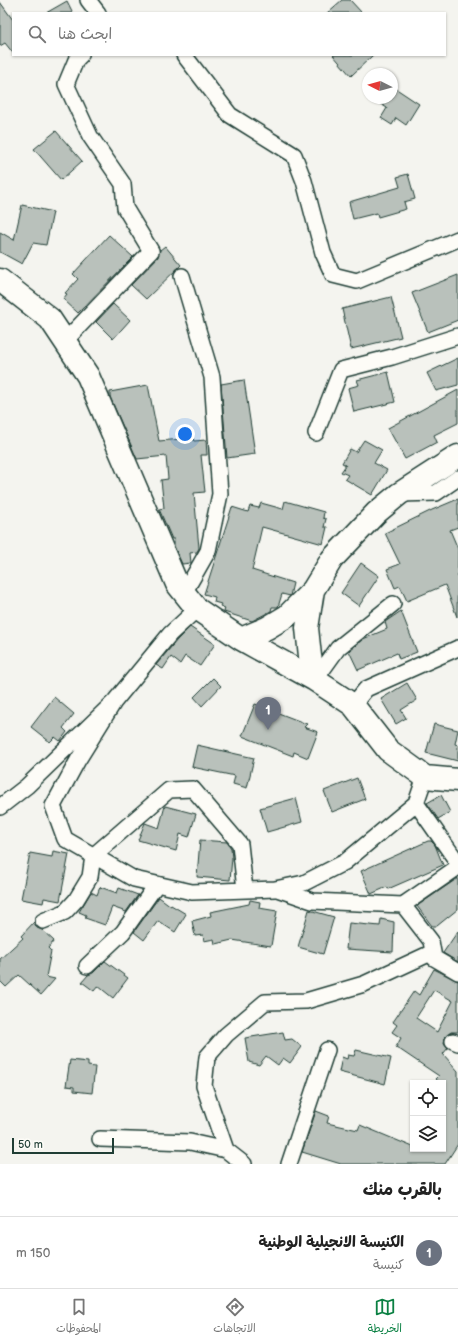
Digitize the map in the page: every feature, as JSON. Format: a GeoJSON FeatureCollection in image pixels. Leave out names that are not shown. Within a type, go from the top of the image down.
{"type":"FeatureCollection","features":[{"type":"Feature","properties":{"kind":"street"},"geometry":{"type":"LineString","coordinates":[[88,0],[97,12]]}},
{"type":"Feature","properties":{"kind":"street"},"geometry":{"type":"LineString","coordinates":[[64,342],[151,251],[125,208],[123,184],[90,136],[66,84],[76,60],[80,56]]}},
{"type":"Feature","properties":{"kind":"street"},"geometry":{"type":"LineString","coordinates":[[185,56],[230,115],[294,155],[304,180],[324,253],[333,275],[357,281],[458,239]]}},
{"type":"Feature","properties":{"kind":"street"},"geometry":{"type":"LineString","coordinates":[[0,807],[27,786],[114,702],[170,634],[190,601],[208,551],[220,494],[212,377],[182,276]]}},
{"type":"Feature","properties":{"kind":"street"},"geometry":{"type":"LineString","coordinates":[[0,280],[50,319],[88,376],[177,584],[190,601],[241,639],[315,680],[353,705],[388,750],[425,777],[458,780]]}},
{"type":"Feature","properties":{"kind":"street"},"geometry":{"type":"LineString","coordinates":[[316,433],[341,370],[392,357],[458,336]]}},
{"type":"Feature","properties":{"kind":"street"},"geometry":{"type":"LineString","coordinates":[[241,639],[267,628],[287,616],[313,590],[332,559],[376,514],[399,494],[458,456]]}},
{"type":"Feature","properties":{"kind":"street"},"geometry":{"type":"LineString","coordinates":[[399,494],[436,493],[458,478]]}},
{"type":"Feature","properties":{"kind":"street"},"geometry":{"type":"LineString","coordinates":[[313,590],[307,628],[310,656],[315,680]]}},
{"type":"Feature","properties":{"kind":"street"},"geometry":{"type":"LineString","coordinates":[[315,680],[338,648],[393,604]]}},
{"type":"Feature","properties":{"kind":"street"},"geometry":{"type":"LineString","coordinates":[[353,705],[366,689],[458,648]]}},
{"type":"Feature","properties":{"kind":"street"},"geometry":{"type":"LineString","coordinates":[[114,702],[78,760],[53,806],[65,839],[134,879],[192,892],[274,889],[304,883],[346,862],[416,803],[425,777]]}},
{"type":"Feature","properties":{"kind":"street"},"geometry":{"type":"LineString","coordinates":[[43,921],[65,912],[76,900],[90,877],[93,856],[168,790],[193,790],[240,844],[245,890]]}},
{"type":"Feature","properties":{"kind":"street"},"geometry":{"type":"LineString","coordinates":[[416,803],[458,863]]}},
{"type":"Feature","properties":{"kind":"street"},"geometry":{"type":"LineString","coordinates":[[274,889],[312,901],[403,905],[458,867]]}},
{"type":"Feature","properties":{"kind":"street"},"geometry":{"type":"LineString","coordinates":[[88,966],[123,932],[157,884]]}},
{"type":"Feature","properties":{"kind":"street"},"geometry":{"type":"LineString","coordinates":[[403,905],[431,941],[434,958],[458,972]]}},
{"type":"Feature","properties":{"kind":"street"},"geometry":{"type":"LineString","coordinates":[[226,1150],[204,1086],[207,1058],[226,1035],[265,1002],[306,1001],[364,984],[433,952]]}},
{"type":"Feature","properties":{"kind":"street"},"geometry":{"type":"LineString","coordinates":[[289,1164],[327,1050]]}},
{"type":"Feature","properties":{"kind":"street"},"geometry":{"type":"LineString","coordinates":[[100,1139],[190,1142],[226,1150],[244,1164]]}},
{"type":"Feature","properties":{"kind":"building"},"geometry":{"type":"Polygon","coordinates":[[[342,0],[350,0],[361,12],[328,12],[342,0]]]}},
{"type":"Feature","properties":{"kind":"building"},"geometry":{"type":"Polygon","coordinates":[[[67,1],[72,12],[48,12],[67,1]]]}},
{"type":"Feature","properties":{"kind":"building"},"geometry":{"type":"Polygon","coordinates":[[[0,2],[12,19],[12,52],[5,43],[0,46],[0,2]]]}},
{"type":"Feature","properties":{"kind":"building"},"geometry":{"type":"Polygon","coordinates":[[[334,56],[372,56],[351,76],[334,56]]]}},
{"type":"Feature","properties":{"kind":"building"},"geometry":{"type":"Polygon","coordinates":[[[398,90],[419,104],[406,125],[396,118],[392,125],[381,118],[387,108],[381,104],[398,104],[398,90]]]}},
{"type":"Feature","properties":{"kind":"building"},"geometry":{"type":"Polygon","coordinates":[[[56,131],[82,161],[61,180],[34,149],[56,131]]]}},
{"type":"Feature","properties":{"kind":"building"},"geometry":{"type":"Polygon","coordinates":[[[408,174],[415,199],[404,202],[406,209],[378,217],[377,213],[353,219],[349,202],[400,187],[397,177],[408,174]]]}},
{"type":"Feature","properties":{"kind":"building"},"geometry":{"type":"Polygon","coordinates":[[[22,205],[53,212],[46,245],[33,243],[22,264],[0,252],[0,232],[14,240],[22,205]]]}},
{"type":"Feature","properties":{"kind":"building"},"geometry":{"type":"Polygon","coordinates":[[[109,235],[133,257],[78,313],[63,299],[67,294],[65,293],[78,279],[73,274],[109,235]]]}},
{"type":"Feature","properties":{"kind":"building"},"geometry":{"type":"Polygon","coordinates":[[[165,246],[181,265],[146,299],[131,285],[158,257],[160,250],[165,246]]]}},
{"type":"Feature","properties":{"kind":"building"},"geometry":{"type":"Polygon","coordinates":[[[458,275],[458,320],[428,332],[412,293],[458,275]]]}},
{"type":"Feature","properties":{"kind":"building"},"geometry":{"type":"Polygon","coordinates":[[[391,297],[401,337],[351,349],[342,309],[391,297]]]}},
{"type":"Feature","properties":{"kind":"building"},"geometry":{"type":"Polygon","coordinates":[[[113,304],[130,320],[113,339],[96,322],[113,304]]]}},
{"type":"Feature","properties":{"kind":"building"},"geometry":{"type":"Polygon","coordinates":[[[458,358],[458,385],[436,391],[427,373],[458,358]]]}},
{"type":"Feature","properties":{"kind":"building"},"geometry":{"type":"Polygon","coordinates":[[[388,372],[395,402],[354,412],[348,388],[359,385],[357,380],[388,372]]]}},
{"type":"Feature","properties":{"kind":"building"},"geometry":{"type":"Polygon","coordinates":[[[244,380],[255,454],[227,458],[221,384],[244,380]]]}},
{"type":"Feature","properties":{"kind":"building"},"geometry":{"type":"Polygon","coordinates":[[[148,385],[159,441],[193,438],[194,441],[206,440],[207,455],[201,455],[205,492],[194,493],[199,548],[197,552],[190,553],[191,563],[182,564],[174,546],[174,539],[172,539],[159,509],[164,508],[161,480],[168,479],[166,456],[137,459],[110,397],[110,392],[148,385]]]}},
{"type":"Feature","properties":{"kind":"building"},"geometry":{"type":"Polygon","coordinates":[[[458,390],[458,423],[434,435],[437,442],[405,459],[388,428],[458,390]]]}},
{"type":"Feature","properties":{"kind":"building"},"geometry":{"type":"Polygon","coordinates":[[[364,440],[382,450],[374,463],[387,470],[372,495],[345,479],[348,475],[341,472],[346,465],[342,463],[350,449],[356,452],[364,440]]]}},
{"type":"Feature","properties":{"kind":"building"},"geometry":{"type":"Polygon","coordinates":[[[458,499],[458,527],[450,530],[458,549],[457,617],[445,585],[407,601],[400,586],[395,588],[387,569],[400,564],[385,533],[458,499]]]}},
{"type":"Feature","properties":{"kind":"building"},"geometry":{"type":"Polygon","coordinates":[[[285,501],[324,512],[323,518],[326,519],[324,527],[327,527],[323,544],[262,527],[252,570],[293,583],[290,596],[282,594],[278,607],[272,607],[271,611],[252,621],[224,612],[225,608],[220,606],[221,604],[214,602],[215,597],[204,594],[232,507],[248,512],[250,506],[259,508],[261,503],[283,509],[285,501]]]}},
{"type":"Feature","properties":{"kind":"building"},"geometry":{"type":"Polygon","coordinates":[[[361,563],[379,576],[359,606],[341,593],[361,563]]]}},
{"type":"Feature","properties":{"kind":"building"},"geometry":{"type":"Polygon","coordinates":[[[401,611],[417,652],[399,659],[397,653],[358,670],[349,651],[363,639],[387,629],[385,622],[401,611]]]}},
{"type":"Feature","properties":{"kind":"building"},"geometry":{"type":"Polygon","coordinates":[[[190,627],[215,644],[200,666],[185,656],[180,664],[171,657],[163,669],[156,665],[177,640],[190,627]]]}},
{"type":"Feature","properties":{"kind":"building"},"geometry":{"type":"Polygon","coordinates":[[[213,678],[221,686],[202,706],[194,697],[213,678]]]}},
{"type":"Feature","properties":{"kind":"building"},"geometry":{"type":"Polygon","coordinates":[[[407,683],[417,700],[401,710],[406,718],[396,724],[381,699],[407,683]]]}},
{"type":"Feature","properties":{"kind":"building"},"geometry":{"type":"Polygon","coordinates":[[[54,697],[74,714],[63,728],[67,732],[60,741],[55,737],[50,742],[31,727],[54,697]]]}},
{"type":"Feature","properties":{"kind":"building"},"geometry":{"type":"Polygon","coordinates":[[[255,704],[307,724],[304,727],[318,732],[308,758],[294,752],[293,756],[242,736],[255,704]]]}},
{"type":"Feature","properties":{"kind":"building"},"geometry":{"type":"Polygon","coordinates":[[[434,724],[458,730],[455,744],[458,745],[458,761],[426,753],[434,724]]]}},
{"type":"Feature","properties":{"kind":"building"},"geometry":{"type":"Polygon","coordinates":[[[197,745],[254,758],[247,788],[233,784],[235,776],[192,767],[197,745]]]}},
{"type":"Feature","properties":{"kind":"building"},"geometry":{"type":"Polygon","coordinates":[[[357,778],[365,799],[332,812],[324,791],[357,778]]]}},
{"type":"Feature","properties":{"kind":"building"},"geometry":{"type":"Polygon","coordinates":[[[441,795],[450,812],[438,819],[427,803],[441,795]]]}},
{"type":"Feature","properties":{"kind":"building"},"geometry":{"type":"Polygon","coordinates":[[[296,798],[302,822],[267,832],[260,808],[296,798]]]}},
{"type":"Feature","properties":{"kind":"building"},"geometry":{"type":"Polygon","coordinates":[[[165,806],[196,814],[189,837],[180,834],[176,851],[138,840],[145,823],[159,828],[165,806]]]}},
{"type":"Feature","properties":{"kind":"building"},"geometry":{"type":"Polygon","coordinates":[[[200,840],[227,842],[231,848],[232,858],[230,880],[197,877],[200,840]]]}},
{"type":"Feature","properties":{"kind":"building"},"geometry":{"type":"Polygon","coordinates":[[[431,841],[435,845],[443,865],[388,889],[387,887],[371,894],[361,871],[431,841]]]}},
{"type":"Feature","properties":{"kind":"building"},"geometry":{"type":"Polygon","coordinates":[[[53,851],[69,854],[60,901],[44,898],[43,903],[21,899],[30,853],[52,857],[53,851]]]}},
{"type":"Feature","properties":{"kind":"building"},"geometry":{"type":"Polygon","coordinates":[[[458,878],[458,909],[437,926],[432,926],[417,906],[458,878]]]}},
{"type":"Feature","properties":{"kind":"building"},"geometry":{"type":"Polygon","coordinates":[[[100,887],[117,893],[119,888],[138,895],[126,912],[112,907],[105,925],[85,918],[86,915],[79,912],[91,892],[97,895],[100,887]]]}},
{"type":"Feature","properties":{"kind":"building"},"geometry":{"type":"Polygon","coordinates":[[[159,897],[171,906],[186,914],[175,932],[158,921],[144,940],[134,932],[159,897]]]}},
{"type":"Feature","properties":{"kind":"building"},"geometry":{"type":"Polygon","coordinates":[[[250,900],[260,902],[259,908],[277,911],[271,946],[232,940],[215,944],[214,939],[204,941],[203,935],[195,936],[192,921],[211,916],[210,912],[249,904],[250,900]]]}},
{"type":"Feature","properties":{"kind":"building"},"geometry":{"type":"Polygon","coordinates":[[[309,910],[334,917],[323,954],[298,947],[309,910]]]}},
{"type":"Feature","properties":{"kind":"building"},"geometry":{"type":"Polygon","coordinates":[[[381,919],[394,922],[393,952],[346,949],[349,923],[380,926],[381,919]]]}},
{"type":"Feature","properties":{"kind":"building"},"geometry":{"type":"Polygon","coordinates":[[[34,922],[37,928],[42,930],[54,941],[48,948],[51,951],[46,977],[55,979],[41,995],[19,975],[6,987],[0,981],[0,959],[23,938],[21,936],[34,922]]]}},
{"type":"Feature","properties":{"kind":"building"},"geometry":{"type":"Polygon","coordinates":[[[458,931],[458,962],[443,953],[458,931]]]}},
{"type":"Feature","properties":{"kind":"building"},"geometry":{"type":"Polygon","coordinates":[[[105,961],[128,978],[113,998],[98,986],[94,991],[82,982],[105,961]]]}},
{"type":"Feature","properties":{"kind":"building"},"geometry":{"type":"Polygon","coordinates":[[[434,969],[458,981],[458,1032],[451,1032],[445,1037],[444,1043],[448,1048],[443,1054],[458,1071],[458,1144],[445,1164],[341,1164],[302,1152],[316,1111],[329,1116],[327,1123],[358,1130],[360,1125],[410,1146],[410,1152],[446,1152],[446,1080],[437,1080],[436,1079],[439,1076],[396,1047],[401,1038],[392,1032],[397,1025],[393,1022],[414,991],[419,995],[434,969]],[[434,990],[416,1018],[437,1032],[453,1001],[434,990]]]}},
{"type":"Feature","properties":{"kind":"building"},"geometry":{"type":"Polygon","coordinates":[[[283,1032],[285,1040],[292,1039],[302,1047],[290,1063],[283,1058],[278,1065],[266,1056],[259,1065],[249,1062],[245,1038],[283,1032]]]}},
{"type":"Feature","properties":{"kind":"building"},"geometry":{"type":"Polygon","coordinates":[[[356,1050],[391,1058],[385,1084],[339,1072],[342,1057],[347,1059],[348,1055],[354,1056],[356,1050]]]}},
{"type":"Feature","properties":{"kind":"building"},"geometry":{"type":"Polygon","coordinates":[[[70,1060],[88,1062],[88,1066],[95,1067],[92,1093],[74,1091],[74,1087],[66,1086],[70,1060]]]}},
{"type":"Feature","properties":{"kind":"place","name":"الكنيسة الانجيلية الوطنية"},"geometry":{"type":"Point","coordinates":[268,730]}}]}
